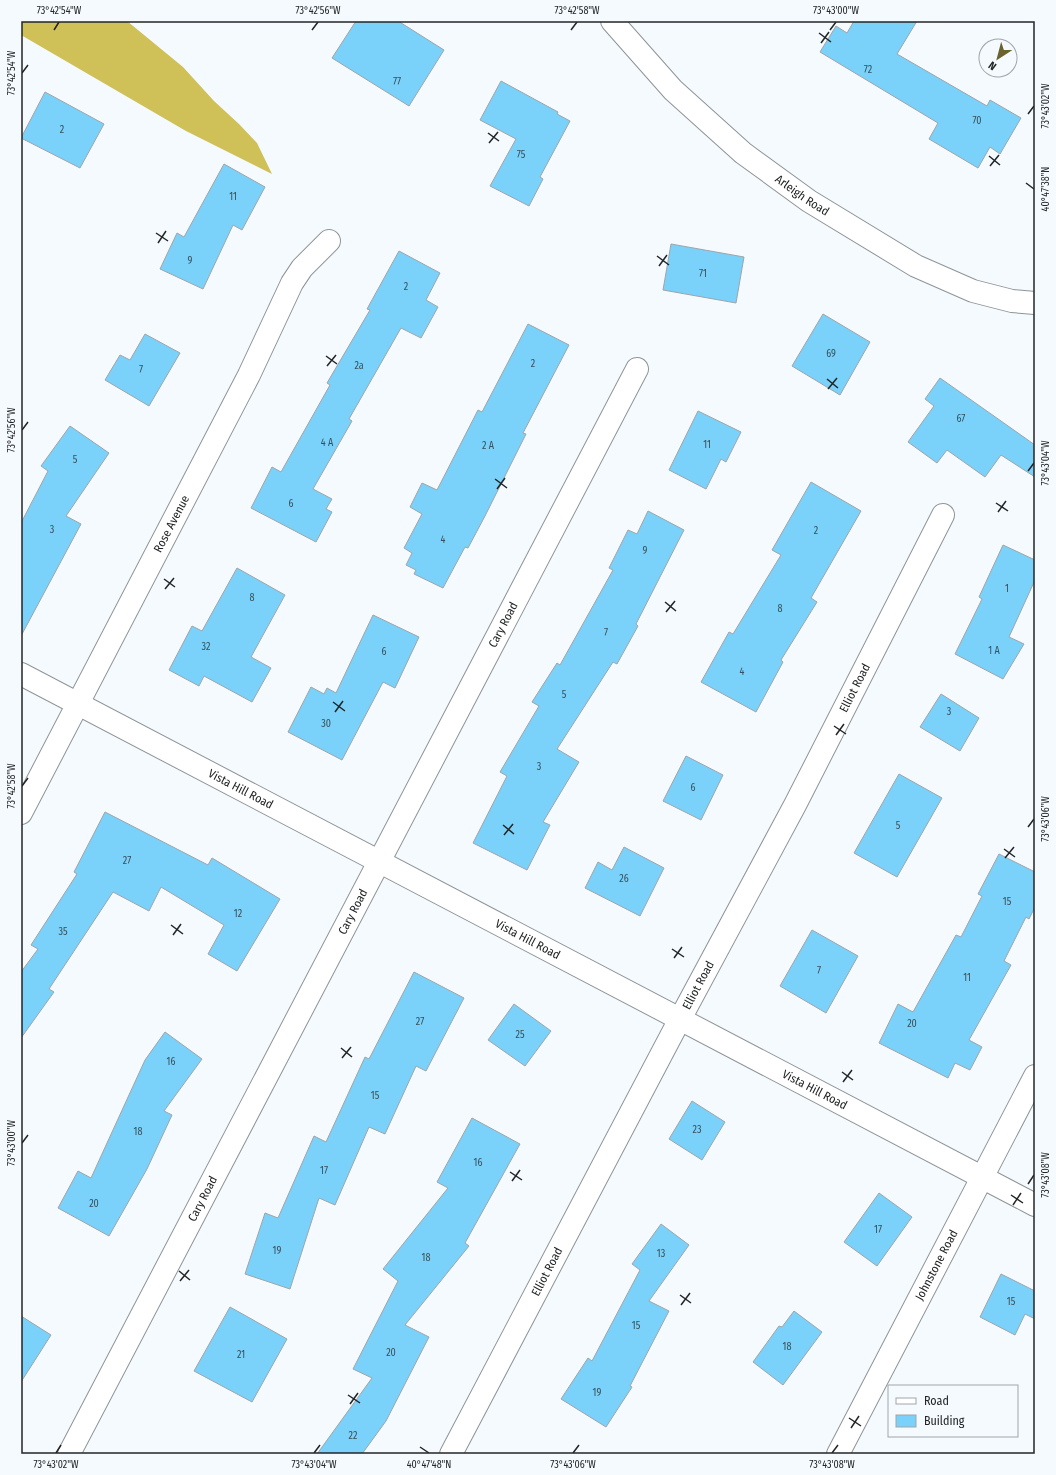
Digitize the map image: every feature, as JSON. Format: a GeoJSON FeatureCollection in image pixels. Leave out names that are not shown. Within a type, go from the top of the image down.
{"type":"FeatureCollection","features":[{"type":"Feature","properties":{"kind":"street","name":"Arleigh Road"},"geometry":{"type":"LineString","coordinates":[[612,21],[673,90],[743,153],[808,201],[916,266],[973,291],[1012,301],[1035,303]]}},
{"type":"Feature","properties":{"kind":"street","name":"Rose Avenue"},"geometry":{"type":"LineString","coordinates":[[21,814],[249,375],[292,283],[306,264],[329,241]]}},
{"type":"Feature","properties":{"kind":"street","name":"Cary Road"},"geometry":{"type":"LineString","coordinates":[[69,1454],[637,369]]}},
{"type":"Feature","properties":{"kind":"street","name":"Elliot Road"},"geometry":{"type":"LineString","coordinates":[[452,1454],[680,1019],[795,805],[943,515]]}},
{"type":"Feature","properties":{"kind":"street","name":"Vista Hill Road"},"geometry":{"type":"LineString","coordinates":[[21,674],[1035,1205]]}},
{"type":"Feature","properties":{"kind":"street","name":"Johnstone Road"},"geometry":{"type":"LineString","coordinates":[[838,1454],[1035,1076]]}},
{"type":"Feature","properties":{"kind":"shaded area"},"geometry":{"type":"Polygon","coordinates":[[[21,21],[127,21],[183,67],[214,101],[239,124],[257,143],[272,174],[186,131],[21,35],[21,21]]]}},
{"type":"Feature","properties":{"kind":"building"},"geometry":{"type":"Polygon","coordinates":[[[356,21],[398,21],[444,50],[409,106],[332,58],[356,21]]]}},
{"type":"Feature","properties":{"kind":"building"},"geometry":{"type":"Polygon","coordinates":[[[854,21],[917,21],[897,54],[987,106],[990,100],[1021,118],[1000,154],[990,147],[978,168],[929,139],[938,123],[820,52],[836,26],[847,33],[854,21]]]}},
{"type":"Feature","properties":{"kind":"building"},"geometry":{"type":"Polygon","coordinates":[[[501,81],[558,112],[557,114],[570,121],[540,177],[543,179],[529,206],[490,186],[516,139],[480,120],[501,81]]]}},
{"type":"Feature","properties":{"kind":"building"},"geometry":{"type":"Polygon","coordinates":[[[45,92],[104,124],[80,168],[21,138],[45,92]]]}},
{"type":"Feature","properties":{"kind":"building"},"geometry":{"type":"Polygon","coordinates":[[[224,164],[265,187],[242,230],[233,225],[203,289],[160,269],[177,233],[184,237],[224,164]]]}},
{"type":"Feature","properties":{"kind":"building"},"geometry":{"type":"Polygon","coordinates":[[[671,244],[744,257],[736,303],[663,290],[671,244]]]}},
{"type":"Feature","properties":{"kind":"building"},"geometry":{"type":"Polygon","coordinates":[[[399,251],[440,273],[426,300],[438,307],[421,338],[401,328],[349,419],[352,421],[313,489],[332,499],[326,509],[332,512],[316,542],[251,508],[272,467],[281,472],[330,385],[327,383],[370,310],[367,309],[399,251]]]}},
{"type":"Feature","properties":{"kind":"building"},"geometry":{"type":"Polygon","coordinates":[[[823,314],[870,342],[840,395],[792,366],[823,314]]]}},
{"type":"Feature","properties":{"kind":"building"},"geometry":{"type":"Polygon","coordinates":[[[528,324],[569,345],[523,433],[526,434],[485,516],[468,548],[465,547],[443,588],[414,574],[416,570],[406,565],[412,553],[404,548],[422,514],[410,507],[422,483],[437,490],[478,410],[482,412],[528,324]]]}},
{"type":"Feature","properties":{"kind":"building"},"geometry":{"type":"Polygon","coordinates":[[[145,334],[180,353],[149,406],[105,380],[120,355],[130,360],[145,334]]]}},
{"type":"Feature","properties":{"kind":"building"},"geometry":{"type":"Polygon","coordinates":[[[940,378],[1035,445],[1035,477],[1001,455],[985,477],[947,450],[937,463],[908,442],[934,406],[925,399],[940,378]]]}},
{"type":"Feature","properties":{"kind":"building"},"geometry":{"type":"Polygon","coordinates":[[[698,411],[741,432],[726,462],[721,459],[706,489],[669,470],[698,411]]]}},
{"type":"Feature","properties":{"kind":"building"},"geometry":{"type":"Polygon","coordinates":[[[70,426],[109,453],[66,516],[81,524],[21,636],[21,523],[48,471],[41,466],[70,426]]]}},
{"type":"Feature","properties":{"kind":"building"},"geometry":{"type":"Polygon","coordinates":[[[811,482],[861,511],[811,598],[817,602],[781,660],[783,662],[756,712],[701,682],[729,632],[733,634],[781,555],[772,550],[811,482]]]}},
{"type":"Feature","properties":{"kind":"building"},"geometry":{"type":"Polygon","coordinates":[[[648,511],[684,530],[636,624],[638,626],[617,664],[613,662],[557,749],[579,762],[543,822],[550,825],[527,870],[473,843],[507,776],[500,772],[539,706],[532,702],[557,663],[560,665],[613,570],[609,568],[628,530],[637,534],[648,511]]]}},
{"type":"Feature","properties":{"kind":"building"},"geometry":{"type":"Polygon","coordinates":[[[1003,545],[1035,560],[1035,580],[1009,637],[1024,644],[1003,679],[955,654],[982,599],[979,597],[1003,545]]]}},
{"type":"Feature","properties":{"kind":"building"},"geometry":{"type":"Polygon","coordinates":[[[237,568],[285,595],[251,657],[271,668],[252,702],[204,676],[199,686],[169,670],[192,626],[202,631],[237,568]]]}},
{"type":"Feature","properties":{"kind":"building"},"geometry":{"type":"Polygon","coordinates":[[[373,615],[419,637],[395,688],[383,682],[342,760],[288,732],[311,687],[324,694],[327,688],[336,693],[373,615]]]}},
{"type":"Feature","properties":{"kind":"building"},"geometry":{"type":"Polygon","coordinates":[[[941,694],[979,718],[960,751],[920,727],[941,694]]]}},
{"type":"Feature","properties":{"kind":"building"},"geometry":{"type":"Polygon","coordinates":[[[686,756],[723,775],[701,820],[663,801],[686,756]]]}},
{"type":"Feature","properties":{"kind":"building"},"geometry":{"type":"Polygon","coordinates":[[[899,774],[942,798],[897,877],[854,853],[899,774]]]}},
{"type":"Feature","properties":{"kind":"building"},"geometry":{"type":"Polygon","coordinates":[[[105,812],[208,865],[212,858],[280,899],[237,971],[208,954],[224,925],[161,887],[149,911],[113,892],[49,989],[54,992],[21,1038],[21,972],[38,949],[31,945],[77,874],[74,872],[105,812]]]}},
{"type":"Feature","properties":{"kind":"building"},"geometry":{"type":"Polygon","coordinates":[[[624,847],[664,868],[640,916],[585,888],[598,862],[612,870],[624,847]]]}},
{"type":"Feature","properties":{"kind":"building"},"geometry":{"type":"Polygon","coordinates":[[[999,854],[1035,872],[1035,907],[1029,919],[1026,917],[1004,961],[1011,965],[969,1040],[982,1047],[970,1070],[955,1063],[948,1078],[879,1043],[898,1004],[913,1012],[956,935],[961,937],[982,896],[978,894],[999,854]]]}},
{"type":"Feature","properties":{"kind":"building"},"geometry":{"type":"Polygon","coordinates":[[[812,930],[858,956],[826,1013],[780,986],[812,930]]]}},
{"type":"Feature","properties":{"kind":"building"},"geometry":{"type":"Polygon","coordinates":[[[414,972],[464,998],[426,1071],[416,1066],[385,1134],[369,1127],[335,1205],[319,1198],[290,1289],[245,1274],[265,1213],[278,1218],[314,1136],[326,1142],[365,1057],[369,1059],[414,972]]]}},
{"type":"Feature","properties":{"kind":"building"},"geometry":{"type":"Polygon","coordinates":[[[514,1004],[551,1031],[525,1066],[488,1040],[514,1004]]]}},
{"type":"Feature","properties":{"kind":"building"},"geometry":{"type":"Polygon","coordinates":[[[165,1032],[202,1059],[164,1111],[172,1115],[147,1169],[109,1236],[58,1208],[78,1171],[91,1178],[145,1060],[165,1032]]]}},
{"type":"Feature","properties":{"kind":"building"},"geometry":{"type":"Polygon","coordinates":[[[692,1101],[725,1122],[702,1160],[669,1139],[692,1101]]]}},
{"type":"Feature","properties":{"kind":"building"},"geometry":{"type":"Polygon","coordinates":[[[472,1118],[520,1144],[465,1243],[469,1246],[405,1325],[429,1337],[386,1421],[362,1454],[317,1454],[372,1378],[353,1369],[398,1281],[383,1269],[448,1188],[437,1182],[472,1118]]]}},
{"type":"Feature","properties":{"kind":"building"},"geometry":{"type":"Polygon","coordinates":[[[879,1193],[912,1217],[877,1266],[844,1242],[879,1193]]]}},
{"type":"Feature","properties":{"kind":"building"},"geometry":{"type":"Polygon","coordinates":[[[661,1224],[689,1245],[649,1301],[669,1311],[630,1386],[632,1387],[606,1427],[561,1399],[588,1358],[592,1361],[640,1270],[632,1264],[661,1224]]]}},
{"type":"Feature","properties":{"kind":"building"},"geometry":{"type":"Polygon","coordinates":[[[1001,1274],[1035,1291],[1035,1319],[1025,1314],[1015,1335],[980,1317],[1001,1274]]]}},
{"type":"Feature","properties":{"kind":"building"},"geometry":{"type":"Polygon","coordinates":[[[230,1307],[287,1339],[252,1402],[194,1371],[230,1307]]]}},
{"type":"Feature","properties":{"kind":"building"},"geometry":{"type":"Polygon","coordinates":[[[794,1311],[822,1332],[783,1385],[753,1362],[779,1326],[782,1327],[794,1311]]]}},
{"type":"Feature","properties":{"kind":"building"},"geometry":{"type":"Polygon","coordinates":[[[21,1316],[51,1335],[21,1382],[21,1316]]]}}]}
